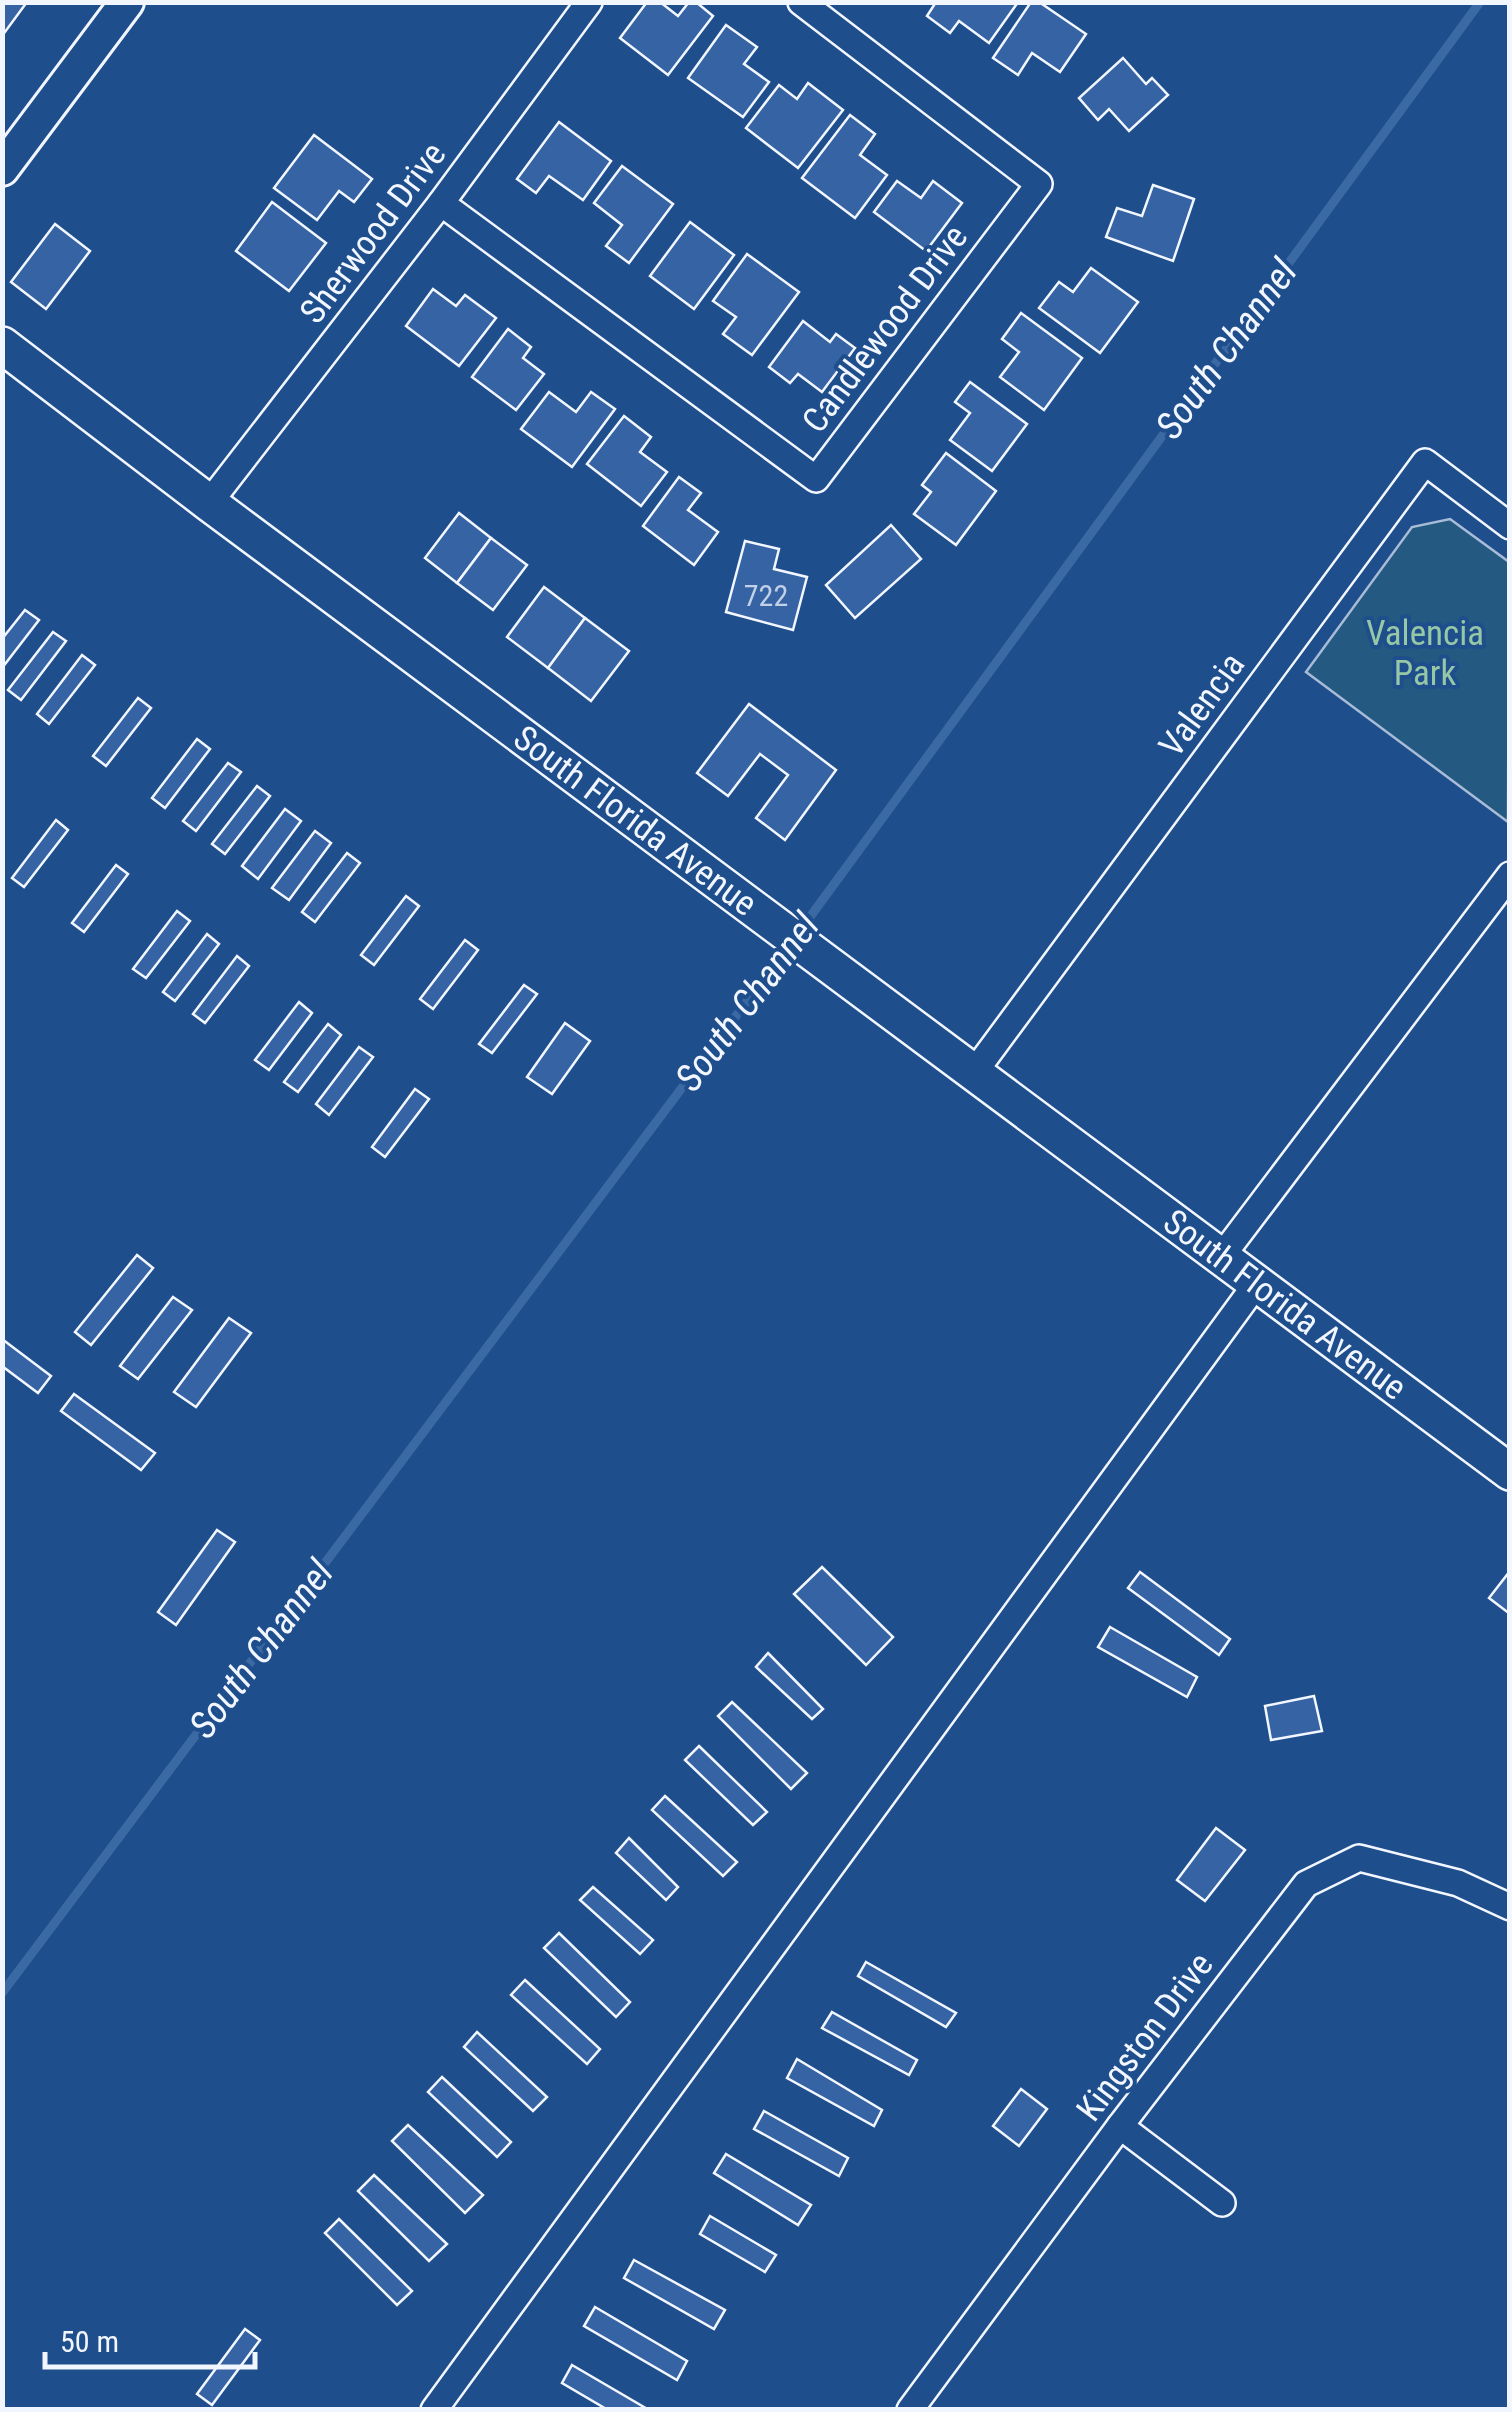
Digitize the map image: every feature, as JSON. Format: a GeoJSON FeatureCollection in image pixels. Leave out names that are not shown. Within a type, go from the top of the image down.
{"type":"FeatureCollection","features":[{"type":"Feature","properties":{"kind":"main road","name":"South Florida Avenue"},"geometry":{"type":"LineString","coordinates":[[2,345],[1510,1472]]}},
{"type":"Feature","properties":{"kind":"street"},"geometry":{"type":"LineString","coordinates":[[2,169],[127,2]]}},
{"type":"Feature","properties":{"kind":"street","name":"Sherwood Drive"},"geometry":{"type":"LineString","coordinates":[[209,503],[441,203],[588,2]]}},
{"type":"Feature","properties":{"kind":"street","name":"Candlewood Drive"},"geometry":{"type":"LineString","coordinates":[[441,203],[816,478],[1039,184],[801,2]]}},
{"type":"Feature","properties":{"kind":"street","name":"Valencia"},"geometry":{"type":"LineString","coordinates":[[973,1074],[1425,462],[1510,526]]}},
{"type":"Feature","properties":{"kind":"street"},"geometry":{"type":"LineString","coordinates":[[1222,1256],[1510,874]]}},
{"type":"Feature","properties":{"kind":"street"},"geometry":{"type":"LineString","coordinates":[[434,2410],[1257,1283]]}},
{"type":"Feature","properties":{"kind":"street","name":"Kingston Drive"},"geometry":{"type":"LineString","coordinates":[[910,2410],[1120,2126],[1306,1884],[1358,1858],[1458,1882],[1510,1908]]}},
{"type":"Feature","properties":{"kind":"street"},"geometry":{"type":"LineString","coordinates":[[1120,2126],[1222,2203]]}},
{"type":"Feature","properties":{"kind":"green space","name":"Valencia Park"},"geometry":{"type":"Polygon","coordinates":[[[1450,519],[1509,562],[1508,822],[1306,672],[1412,527],[1450,519]]]}},
{"type":"Feature","properties":{"kind":"building"},"geometry":{"type":"Polygon","coordinates":[[[2,2],[27,2],[2,36],[2,2]]]}},
{"type":"Feature","properties":{"kind":"building"},"geometry":{"type":"Polygon","coordinates":[[[647,2],[660,2],[678,16],[689,2],[696,2],[713,16],[668,75],[620,38],[647,2]]]}},
{"type":"Feature","properties":{"kind":"building"},"geometry":{"type":"Polygon","coordinates":[[[936,2],[1016,5],[989,43],[959,21],[950,33],[927,16],[936,2]]]}},
{"type":"Feature","properties":{"kind":"building"},"geometry":{"type":"Polygon","coordinates":[[[1031,2],[1039,2],[1086,34],[1060,72],[1032,53],[1018,75],[993,58],[1031,2]]]}},
{"type":"Feature","properties":{"kind":"building"},"geometry":{"type":"Polygon","coordinates":[[[726,25],[757,47],[744,64],[769,82],[743,117],[688,78],[726,25]]]}},
{"type":"Feature","properties":{"kind":"building"},"geometry":{"type":"Polygon","coordinates":[[[1123,58],[1146,84],[1152,78],[1168,95],[1129,131],[1109,109],[1098,120],[1079,98],[1123,58]]]}},
{"type":"Feature","properties":{"kind":"building"},"geometry":{"type":"Polygon","coordinates":[[[808,83],[843,110],[798,168],[746,128],[779,85],[797,99],[808,83]]]}},
{"type":"Feature","properties":{"kind":"building"},"geometry":{"type":"Polygon","coordinates":[[[850,115],[875,134],[860,155],[887,175],[855,218],[802,178],[850,115]]]}},
{"type":"Feature","properties":{"kind":"building"},"geometry":{"type":"Polygon","coordinates":[[[559,122],[611,161],[583,200],[549,176],[536,193],[517,179],[559,122]]]}},
{"type":"Feature","properties":{"kind":"building"},"geometry":{"type":"Polygon","coordinates":[[[314,135],[372,179],[354,202],[339,191],[317,220],[274,188],[314,135]]]}},
{"type":"Feature","properties":{"kind":"building"},"geometry":{"type":"Polygon","coordinates":[[[622,166],[673,204],[629,263],[606,246],[622,225],[594,203],[622,166]]]}},
{"type":"Feature","properties":{"kind":"building"},"geometry":{"type":"Polygon","coordinates":[[[897,181],[921,198],[933,181],[962,203],[926,251],[874,212],[897,181]]]}},
{"type":"Feature","properties":{"kind":"building"},"geometry":{"type":"Polygon","coordinates":[[[1153,185],[1194,199],[1173,261],[1106,237],[1117,208],[1142,216],[1153,185]]]}},
{"type":"Feature","properties":{"kind":"building"},"geometry":{"type":"Polygon","coordinates":[[[272,202],[326,243],[289,291],[236,251],[272,202]]]}},
{"type":"Feature","properties":{"kind":"building"},"geometry":{"type":"Polygon","coordinates":[[[690,222],[734,255],[694,309],[650,276],[690,222]]]}},
{"type":"Feature","properties":{"kind":"building"},"geometry":{"type":"Polygon","coordinates":[[[55,224],[90,251],[46,309],[11,282],[55,224]]]}},
{"type":"Feature","properties":{"kind":"building"},"geometry":{"type":"Polygon","coordinates":[[[747,254],[799,292],[752,355],[723,334],[736,317],[713,301],[747,254]]]}},
{"type":"Feature","properties":{"kind":"building"},"geometry":{"type":"Polygon","coordinates":[[[1091,268],[1138,302],[1100,353],[1039,308],[1059,282],[1073,292],[1091,268]]]}},
{"type":"Feature","properties":{"kind":"building"},"geometry":{"type":"Polygon","coordinates":[[[433,289],[456,306],[465,295],[496,318],[459,366],[406,326],[433,289]]]}},
{"type":"Feature","properties":{"kind":"building"},"geometry":{"type":"Polygon","coordinates":[[[1021,313],[1082,358],[1044,410],[1000,377],[1019,352],[1002,339],[1021,313]]]}},
{"type":"Feature","properties":{"kind":"building"},"geometry":{"type":"Polygon","coordinates":[[[803,321],[830,342],[836,334],[855,348],[822,392],[798,374],[790,383],[769,367],[803,321]]]}},
{"type":"Feature","properties":{"kind":"building"},"geometry":{"type":"Polygon","coordinates":[[[508,329],[531,347],[523,358],[544,374],[516,410],[472,377],[508,329]]]}},
{"type":"Feature","properties":{"kind":"building"},"geometry":{"type":"Polygon","coordinates":[[[970,382],[1027,424],[992,471],[950,440],[970,413],[955,402],[970,382]]]}},
{"type":"Feature","properties":{"kind":"building"},"geometry":{"type":"Polygon","coordinates":[[[549,392],[576,412],[591,392],[615,409],[572,467],[521,429],[549,392]]]}},
{"type":"Feature","properties":{"kind":"building"},"geometry":{"type":"Polygon","coordinates":[[[624,416],[651,437],[640,452],[667,472],[641,506],[587,464],[624,416]]]}},
{"type":"Feature","properties":{"kind":"building"},"geometry":{"type":"Polygon","coordinates":[[[946,453],[996,491],[956,545],[914,514],[931,492],[922,485],[946,453]]]}},
{"type":"Feature","properties":{"kind":"building"},"geometry":{"type":"Polygon","coordinates":[[[679,477],[701,493],[688,510],[718,532],[694,565],[643,526],[679,477]]]}},
{"type":"Feature","properties":{"kind":"building"},"geometry":{"type":"Polygon","coordinates":[[[459,513],[491,538],[457,583],[425,558],[459,513]]]}},
{"type":"Feature","properties":{"kind":"building"},"geometry":{"type":"Polygon","coordinates":[[[891,525],[921,559],[855,618],[826,585],[891,525]]]}},
{"type":"Feature","properties":{"kind":"building"},"geometry":{"type":"Polygon","coordinates":[[[491,538],[527,565],[493,610],[457,583],[491,538]]]}},
{"type":"Feature","properties":{"kind":"building"},"geometry":{"type":"Polygon","coordinates":[[[745,541],[779,549],[774,569],[807,577],[793,630],[726,612],[745,541]]]}},
{"type":"Feature","properties":{"kind":"building"},"geometry":{"type":"Polygon","coordinates":[[[544,587],[585,618],[548,668],[507,637],[544,587]]]}},
{"type":"Feature","properties":{"kind":"building"},"geometry":{"type":"Polygon","coordinates":[[[25,610],[39,620],[2,668],[2,639],[25,610]]]}},
{"type":"Feature","properties":{"kind":"building"},"geometry":{"type":"Polygon","coordinates":[[[585,618],[629,651],[591,701],[548,668],[585,618]]]}},
{"type":"Feature","properties":{"kind":"building"},"geometry":{"type":"Polygon","coordinates":[[[53,632],[66,641],[21,700],[8,690],[53,632]]]}},
{"type":"Feature","properties":{"kind":"building"},"geometry":{"type":"Polygon","coordinates":[[[82,655],[95,665],[49,724],[37,714],[82,655]]]}},
{"type":"Feature","properties":{"kind":"building"},"geometry":{"type":"Polygon","coordinates":[[[138,698],[151,708],[106,766],[93,756],[138,698]]]}},
{"type":"Feature","properties":{"kind":"building"},"geometry":{"type":"Polygon","coordinates":[[[749,704],[836,770],[785,840],[756,818],[788,775],[760,754],[728,796],[697,773],[749,704]]]}},
{"type":"Feature","properties":{"kind":"building"},"geometry":{"type":"Polygon","coordinates":[[[197,739],[210,749],[165,808],[152,798],[197,739]]]}},
{"type":"Feature","properties":{"kind":"building"},"geometry":{"type":"Polygon","coordinates":[[[228,763],[241,772],[196,831],[183,821],[228,763]]]}},
{"type":"Feature","properties":{"kind":"building"},"geometry":{"type":"Polygon","coordinates":[[[257,786],[270,796],[225,854],[212,844],[257,786]]]}},
{"type":"Feature","properties":{"kind":"building"},"geometry":{"type":"Polygon","coordinates":[[[285,809],[301,821],[258,879],[242,866],[285,809]]]}},
{"type":"Feature","properties":{"kind":"building"},"geometry":{"type":"Polygon","coordinates":[[[56,820],[68,830],[24,887],[12,878],[56,820]]]}},
{"type":"Feature","properties":{"kind":"building"},"geometry":{"type":"Polygon","coordinates":[[[315,831],[331,843],[289,900],[272,888],[315,831]]]}},
{"type":"Feature","properties":{"kind":"building"},"geometry":{"type":"Polygon","coordinates":[[[347,853],[360,863],[315,922],[302,912],[347,853]]]}},
{"type":"Feature","properties":{"kind":"building"},"geometry":{"type":"Polygon","coordinates":[[[116,865],[128,874],[84,932],[72,923],[116,865]]]}},
{"type":"Feature","properties":{"kind":"building"},"geometry":{"type":"Polygon","coordinates":[[[406,896],[419,906],[374,965],[361,955],[406,896]]]}},
{"type":"Feature","properties":{"kind":"building"},"geometry":{"type":"Polygon","coordinates":[[[177,911],[190,921],[146,978],[133,969],[177,911]]]}},
{"type":"Feature","properties":{"kind":"building"},"geometry":{"type":"Polygon","coordinates":[[[207,934],[219,944],[175,1001],[163,992],[207,934]]]}},
{"type":"Feature","properties":{"kind":"building"},"geometry":{"type":"Polygon","coordinates":[[[465,940],[478,950],[433,1009],[420,999],[465,940]]]}},
{"type":"Feature","properties":{"kind":"building"},"geometry":{"type":"Polygon","coordinates":[[[237,956],[249,966],[205,1023],[193,1014],[237,956]]]}},
{"type":"Feature","properties":{"kind":"building"},"geometry":{"type":"Polygon","coordinates":[[[524,985],[537,994],[492,1053],[479,1044],[524,985]]]}},
{"type":"Feature","properties":{"kind":"building"},"geometry":{"type":"Polygon","coordinates":[[[299,1002],[312,1013],[269,1070],[255,1060],[299,1002]]]}},
{"type":"Feature","properties":{"kind":"building"},"geometry":{"type":"Polygon","coordinates":[[[565,1023],[590,1041],[552,1094],[527,1077],[565,1023]]]}},
{"type":"Feature","properties":{"kind":"building"},"geometry":{"type":"Polygon","coordinates":[[[328,1024],[341,1035],[298,1092],[284,1082],[328,1024]]]}},
{"type":"Feature","properties":{"kind":"building"},"geometry":{"type":"Polygon","coordinates":[[[359,1047],[373,1057],[329,1115],[316,1104],[359,1047]]]}},
{"type":"Feature","properties":{"kind":"building"},"geometry":{"type":"Polygon","coordinates":[[[415,1089],[429,1099],[385,1157],[372,1147],[415,1089]]]}},
{"type":"Feature","properties":{"kind":"building"},"geometry":{"type":"Polygon","coordinates":[[[137,1255],[153,1268],[91,1345],[75,1332],[137,1255]]]}},
{"type":"Feature","properties":{"kind":"building"},"geometry":{"type":"Polygon","coordinates":[[[173,1297],[192,1310],[138,1379],[120,1366],[173,1297]]]}},
{"type":"Feature","properties":{"kind":"building"},"geometry":{"type":"Polygon","coordinates":[[[229,1318],[251,1333],[196,1407],[174,1392],[229,1318]]]}},
{"type":"Feature","properties":{"kind":"building"},"geometry":{"type":"Polygon","coordinates":[[[2,1339],[51,1376],[38,1393],[2,1366],[2,1339]]]}},
{"type":"Feature","properties":{"kind":"building"},"geometry":{"type":"Polygon","coordinates":[[[74,1394],[155,1453],[141,1470],[61,1411],[74,1394]]]}},
{"type":"Feature","properties":{"kind":"building"},"geometry":{"type":"Polygon","coordinates":[[[217,1530],[235,1542],[176,1625],[158,1612],[217,1530]]]}},
{"type":"Feature","properties":{"kind":"building"},"geometry":{"type":"Polygon","coordinates":[[[822,1567],[893,1637],[866,1665],[794,1594],[822,1567]]]}},
{"type":"Feature","properties":{"kind":"building"},"geometry":{"type":"Polygon","coordinates":[[[1510,1571],[1510,1614],[1489,1598],[1510,1571]]]}},
{"type":"Feature","properties":{"kind":"building"},"geometry":{"type":"Polygon","coordinates":[[[1140,1572],[1230,1639],[1219,1655],[1128,1588],[1140,1572]]]}},
{"type":"Feature","properties":{"kind":"building"},"geometry":{"type":"Polygon","coordinates":[[[1110,1627],[1197,1677],[1187,1697],[1098,1647],[1110,1627]]]}},
{"type":"Feature","properties":{"kind":"building"},"geometry":{"type":"Polygon","coordinates":[[[768,1653],[823,1709],[812,1719],[756,1667],[768,1653]]]}},
{"type":"Feature","properties":{"kind":"building"},"geometry":{"type":"Polygon","coordinates":[[[1314,1696],[1322,1731],[1271,1740],[1265,1706],[1314,1696]]]}},
{"type":"Feature","properties":{"kind":"building"},"geometry":{"type":"Polygon","coordinates":[[[732,1702],[807,1773],[791,1789],[718,1716],[732,1702]]]}},
{"type":"Feature","properties":{"kind":"building"},"geometry":{"type":"Polygon","coordinates":[[[699,1746],[767,1812],[753,1825],[685,1760],[699,1746]]]}},
{"type":"Feature","properties":{"kind":"building"},"geometry":{"type":"Polygon","coordinates":[[[665,1796],[737,1862],[723,1876],[652,1810],[665,1796]]]}},
{"type":"Feature","properties":{"kind":"building"},"geometry":{"type":"Polygon","coordinates":[[[1216,1828],[1245,1850],[1205,1901],[1177,1880],[1216,1828]]]}},
{"type":"Feature","properties":{"kind":"building"},"geometry":{"type":"Polygon","coordinates":[[[629,1838],[678,1887],[666,1900],[616,1853],[629,1838]]]}},
{"type":"Feature","properties":{"kind":"building"},"geometry":{"type":"Polygon","coordinates":[[[593,1887],[653,1940],[640,1954],[580,1900],[593,1887]]]}},
{"type":"Feature","properties":{"kind":"building"},"geometry":{"type":"Polygon","coordinates":[[[559,1933],[630,2002],[616,2017],[544,1948],[559,1933]]]}},
{"type":"Feature","properties":{"kind":"building"},"geometry":{"type":"Polygon","coordinates":[[[866,1962],[956,2013],[946,2027],[858,1976],[866,1962]]]}},
{"type":"Feature","properties":{"kind":"building"},"geometry":{"type":"Polygon","coordinates":[[[525,1980],[600,2049],[587,2064],[511,1995],[525,1980]]]}},
{"type":"Feature","properties":{"kind":"building"},"geometry":{"type":"Polygon","coordinates":[[[832,2012],[917,2060],[909,2075],[822,2028],[832,2012]]]}},
{"type":"Feature","properties":{"kind":"building"},"geometry":{"type":"Polygon","coordinates":[[[477,2032],[547,2097],[533,2111],[464,2047],[477,2032]]]}},
{"type":"Feature","properties":{"kind":"building"},"geometry":{"type":"Polygon","coordinates":[[[797,2059],[882,2110],[874,2126],[787,2078],[797,2059]]]}},
{"type":"Feature","properties":{"kind":"building"},"geometry":{"type":"Polygon","coordinates":[[[442,2077],[511,2142],[497,2157],[428,2092],[442,2077]]]}},
{"type":"Feature","properties":{"kind":"building"},"geometry":{"type":"Polygon","coordinates":[[[1021,2089],[1047,2109],[1019,2146],[993,2126],[1021,2089]]]}},
{"type":"Feature","properties":{"kind":"building"},"geometry":{"type":"Polygon","coordinates":[[[764,2111],[848,2158],[839,2176],[754,2129],[764,2111]]]}},
{"type":"Feature","properties":{"kind":"building"},"geometry":{"type":"Polygon","coordinates":[[[408,2125],[483,2195],[465,2213],[392,2141],[408,2125]]]}},
{"type":"Feature","properties":{"kind":"building"},"geometry":{"type":"Polygon","coordinates":[[[726,2154],[811,2205],[798,2225],[714,2173],[726,2154]]]}},
{"type":"Feature","properties":{"kind":"building"},"geometry":{"type":"Polygon","coordinates":[[[374,2175],[447,2244],[429,2261],[358,2191],[374,2175]]]}},
{"type":"Feature","properties":{"kind":"building"},"geometry":{"type":"Polygon","coordinates":[[[710,2216],[776,2255],[765,2272],[700,2234],[710,2216]]]}},
{"type":"Feature","properties":{"kind":"building"},"geometry":{"type":"Polygon","coordinates":[[[339,2219],[412,2291],[397,2305],[325,2233],[339,2219]]]}},
{"type":"Feature","properties":{"kind":"building"},"geometry":{"type":"Polygon","coordinates":[[[634,2260],[725,2310],[714,2329],[624,2278],[634,2260]]]}},
{"type":"Feature","properties":{"kind":"building"},"geometry":{"type":"Polygon","coordinates":[[[595,2307],[687,2361],[677,2380],[584,2326],[595,2307]]]}},
{"type":"Feature","properties":{"kind":"building"},"geometry":{"type":"Polygon","coordinates":[[[245,2329],[260,2340],[212,2405],[197,2394],[245,2329]]]}},
{"type":"Feature","properties":{"kind":"building"},"geometry":{"type":"Polygon","coordinates":[[[572,2365],[649,2410],[608,2410],[562,2383],[572,2365]]]}},
{"type":"Feature","properties":{"kind":"waterway","name":"South Channel"},"geometry":{"type":"LineString","coordinates":[[799,932],[1480,2]]}},
{"type":"Feature","properties":{"kind":"waterway","name":"South Channel"},"geometry":{"type":"LineString","coordinates":[[2,1993],[790,944]]}}]}
